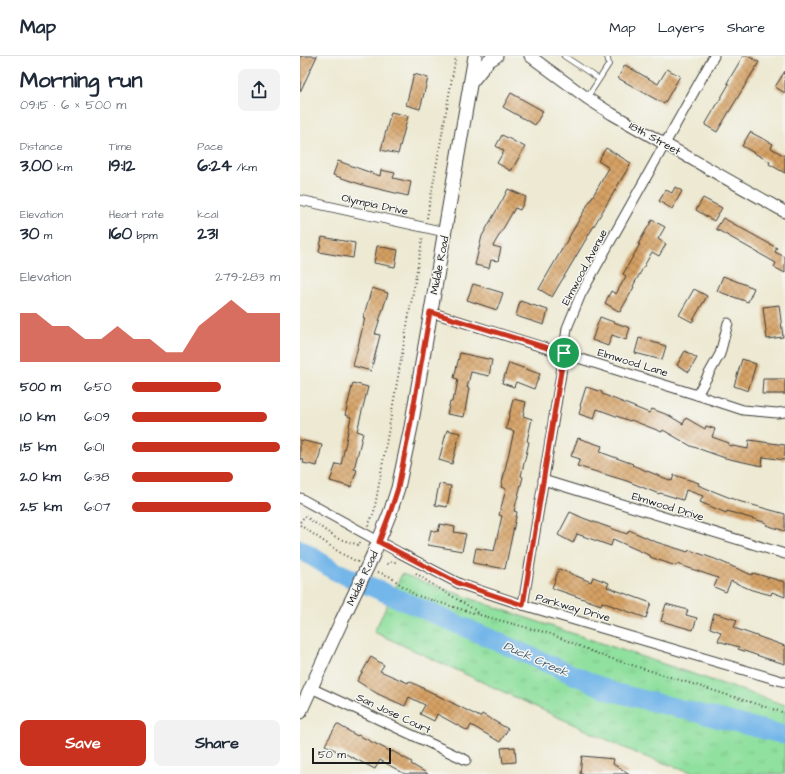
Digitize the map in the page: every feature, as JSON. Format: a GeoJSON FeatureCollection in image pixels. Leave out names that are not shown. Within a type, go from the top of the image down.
{"type":"FeatureCollection","features":[{"type":"Feature","properties":{"kind":"main road","name":"Middle Road"},"geometry":{"type":"LineString","coordinates":[[300,712],[379,542],[398,488],[445,232],[475,56]]}},
{"type":"Feature","properties":{"kind":"main road","name":"Middle Road"},"geometry":{"type":"LineString","coordinates":[[470,84],[488,61],[496,56]]}},
{"type":"Feature","properties":{"kind":"street","name":"18th Street"},"geometry":{"type":"LineString","coordinates":[[530,56],[587,98],[785,212]]}},
{"type":"Feature","properties":{"kind":"street","name":"Elmwood Avenue"},"geometry":{"type":"LineString","coordinates":[[523,605],[567,328],[581,294],[714,56]]}},
{"type":"Feature","properties":{"kind":"street","name":"Olympia Drive"},"geometry":{"type":"LineString","coordinates":[[300,200],[445,232]]}},
{"type":"Feature","properties":{"kind":"street","name":"Elmwood Lane"},"geometry":{"type":"LineString","coordinates":[[430,312],[743,410],[777,414],[785,412]]}},
{"type":"Feature","properties":{"kind":"street"},"geometry":{"type":"LineString","coordinates":[[697,395],[720,354],[728,323]]}},
{"type":"Feature","properties":{"kind":"street","name":"Elmwood Drive"},"geometry":{"type":"LineString","coordinates":[[543,480],[785,554]]}},
{"type":"Feature","properties":{"kind":"street","name":"Parkway Drive"},"geometry":{"type":"LineString","coordinates":[[300,498],[379,542],[460,584],[523,605],[785,682]]}},
{"type":"Feature","properties":{"kind":"street","name":"San Jose Court"},"geometry":{"type":"LineString","coordinates":[[312,688],[466,760]]}},
{"type":"Feature","properties":{"kind":"lane"},"geometry":{"type":"LineString","coordinates":[[564,56],[599,79]]}},
{"type":"Feature","properties":{"kind":"lane"},"geometry":{"type":"LineString","coordinates":[[587,98],[609,64],[607,56]]}},
{"type":"Feature","properties":{"kind":"path"},"geometry":{"type":"LineString","coordinates":[[427,216],[456,56]]}},
{"type":"Feature","properties":{"kind":"path"},"geometry":{"type":"LineString","coordinates":[[367,528],[374,512],[424,236]]}},
{"type":"Feature","properties":{"kind":"path"},"geometry":{"type":"LineString","coordinates":[[300,522],[304,516],[336,538],[359,546],[361,543]]}},
{"type":"Feature","properties":{"kind":"path"},"geometry":{"type":"LineString","coordinates":[[300,525],[342,554],[363,564]]}},
{"type":"Feature","properties":{"kind":"path"},"geometry":{"type":"LineString","coordinates":[[387,564],[397,562]]}},
{"type":"Feature","properties":{"kind":"path"},"geometry":{"type":"LineString","coordinates":[[376,570],[389,576],[415,595],[551,634],[603,656],[785,713]]}},
{"type":"Feature","properties":{"kind":"path"},"geometry":{"type":"LineString","coordinates":[[414,572],[475,610],[477,614]]}},
{"type":"Feature","properties":{"kind":"green space"},"geometry":{"type":"Polygon","coordinates":[[[402,574],[503,610],[785,705],[785,774],[698,774],[640,755],[374,632],[402,574]]]}},
{"type":"Feature","properties":{"kind":"building"},"geometry":{"type":"Polygon","coordinates":[[[300,56],[317,56],[300,92],[300,56]]]}},
{"type":"Feature","properties":{"kind":"building"},"geometry":{"type":"Polygon","coordinates":[[[743,56],[748,56],[759,62],[717,132],[705,125],[729,84],[727,83],[743,56]]]}},
{"type":"Feature","properties":{"kind":"building"},"geometry":{"type":"Polygon","coordinates":[[[625,65],[658,84],[667,69],[680,76],[664,104],[618,78],[625,65]]]}},
{"type":"Feature","properties":{"kind":"building"},"geometry":{"type":"Polygon","coordinates":[[[785,71],[785,93],[775,87],[785,71]]]}},
{"type":"Feature","properties":{"kind":"building"},"geometry":{"type":"Polygon","coordinates":[[[414,74],[428,78],[420,109],[406,105],[414,74]]]}},
{"type":"Feature","properties":{"kind":"building"},"geometry":{"type":"Polygon","coordinates":[[[511,93],[543,111],[535,125],[503,107],[511,93]]]}},
{"type":"Feature","properties":{"kind":"building"},"geometry":{"type":"Polygon","coordinates":[[[391,112],[408,116],[398,154],[381,150],[391,112]]]}},
{"type":"Feature","properties":{"kind":"building"},"geometry":{"type":"Polygon","coordinates":[[[750,132],[773,144],[771,148],[785,156],[785,173],[769,164],[770,162],[742,146],[750,132]]]}},
{"type":"Feature","properties":{"kind":"building"},"geometry":{"type":"Polygon","coordinates":[[[502,135],[525,147],[511,171],[497,163],[504,151],[496,146],[502,135]]]}},
{"type":"Feature","properties":{"kind":"building"},"geometry":{"type":"Polygon","coordinates":[[[606,148],[631,163],[552,297],[539,289],[609,168],[598,161],[606,148]]]}},
{"type":"Feature","properties":{"kind":"building"},"geometry":{"type":"Polygon","coordinates":[[[338,161],[380,176],[381,170],[395,173],[393,178],[411,182],[408,196],[366,186],[333,175],[338,161]]]}},
{"type":"Feature","properties":{"kind":"building"},"geometry":{"type":"Polygon","coordinates":[[[675,187],[682,191],[672,209],[659,201],[666,190],[672,193],[675,187]]]}},
{"type":"Feature","properties":{"kind":"building"},"geometry":{"type":"Polygon","coordinates":[[[508,189],[526,197],[520,210],[515,208],[493,246],[501,248],[498,261],[491,260],[489,268],[475,265],[482,236],[508,189]]]}},
{"type":"Feature","properties":{"kind":"building"},"geometry":{"type":"Polygon","coordinates":[[[703,198],[722,208],[714,221],[696,210],[703,198]]]}},
{"type":"Feature","properties":{"kind":"building"},"geometry":{"type":"Polygon","coordinates":[[[723,218],[777,248],[775,252],[785,257],[785,273],[774,267],[776,263],[716,229],[723,218]]]}},
{"type":"Feature","properties":{"kind":"building"},"geometry":{"type":"Polygon","coordinates":[[[652,220],[665,227],[658,239],[666,244],[659,256],[652,252],[620,312],[605,303],[611,291],[616,294],[626,276],[623,274],[652,220]]]}},
{"type":"Feature","properties":{"kind":"building"},"geometry":{"type":"Polygon","coordinates":[[[322,237],[355,243],[353,258],[319,252],[322,237]]]}},
{"type":"Feature","properties":{"kind":"building"},"geometry":{"type":"Polygon","coordinates":[[[377,246],[398,250],[395,267],[374,263],[377,246]]]}},
{"type":"Feature","properties":{"kind":"building"},"geometry":{"type":"Polygon","coordinates":[[[723,276],[754,288],[748,302],[717,291],[723,276]]]}},
{"type":"Feature","properties":{"kind":"building"},"geometry":{"type":"Polygon","coordinates":[[[473,284],[503,293],[497,310],[467,300],[473,284]]]}},
{"type":"Feature","properties":{"kind":"building"},"geometry":{"type":"Polygon","coordinates":[[[372,288],[388,293],[375,334],[380,335],[371,371],[353,366],[365,318],[363,318],[372,288]]]}},
{"type":"Feature","properties":{"kind":"building"},"geometry":{"type":"Polygon","coordinates":[[[694,289],[707,296],[692,322],[679,315],[694,289]]]}},
{"type":"Feature","properties":{"kind":"building"},"geometry":{"type":"Polygon","coordinates":[[[520,301],[548,310],[544,325],[516,316],[520,301]]]}},
{"type":"Feature","properties":{"kind":"building"},"geometry":{"type":"Polygon","coordinates":[[[779,305],[783,337],[767,339],[763,307],[779,305]]]}},
{"type":"Feature","properties":{"kind":"building"},"geometry":{"type":"Polygon","coordinates":[[[600,317],[630,328],[626,340],[612,335],[608,346],[592,340],[600,317]]]}},
{"type":"Feature","properties":{"kind":"building"},"geometry":{"type":"Polygon","coordinates":[[[639,338],[666,346],[662,360],[635,353],[639,338]]]}},
{"type":"Feature","properties":{"kind":"building"},"geometry":{"type":"Polygon","coordinates":[[[685,351],[697,358],[689,372],[677,365],[685,351]]]}},
{"type":"Feature","properties":{"kind":"building"},"geometry":{"type":"Polygon","coordinates":[[[460,353],[492,360],[489,376],[471,372],[467,388],[469,388],[464,417],[447,414],[450,402],[452,402],[453,396],[455,396],[458,379],[454,378],[460,353]]]}},
{"type":"Feature","properties":{"kind":"building"},"geometry":{"type":"Polygon","coordinates":[[[742,359],[756,364],[748,391],[734,386],[742,359]]]}},
{"type":"Feature","properties":{"kind":"building"},"geometry":{"type":"Polygon","coordinates":[[[509,363],[540,374],[534,389],[516,382],[514,387],[502,383],[509,363]]]}},
{"type":"Feature","properties":{"kind":"building"},"geometry":{"type":"Polygon","coordinates":[[[763,379],[785,379],[785,394],[762,394],[763,379]]]}},
{"type":"Feature","properties":{"kind":"building"},"geometry":{"type":"Polygon","coordinates":[[[353,383],[368,387],[357,431],[363,433],[354,469],[357,470],[351,487],[330,481],[336,464],[341,465],[351,417],[345,415],[353,383]]]}},
{"type":"Feature","properties":{"kind":"building"},"geometry":{"type":"Polygon","coordinates":[[[586,387],[602,392],[602,394],[649,413],[652,409],[668,415],[683,424],[686,418],[705,429],[706,426],[715,429],[712,437],[729,443],[728,445],[748,449],[749,440],[785,445],[785,460],[763,457],[762,466],[725,458],[691,446],[663,430],[662,432],[597,409],[594,419],[579,414],[586,387]]]}},
{"type":"Feature","properties":{"kind":"building"},"geometry":{"type":"Polygon","coordinates":[[[513,399],[526,402],[523,416],[532,419],[527,441],[529,442],[521,476],[523,477],[514,511],[517,512],[505,569],[473,563],[476,548],[494,551],[502,516],[499,515],[506,489],[501,487],[514,431],[506,429],[513,399]]]}},
{"type":"Feature","properties":{"kind":"building"},"geometry":{"type":"Polygon","coordinates":[[[447,430],[460,433],[452,464],[439,460],[447,430]]]}},
{"type":"Feature","properties":{"kind":"building"},"geometry":{"type":"Polygon","coordinates":[[[578,438],[602,446],[600,452],[672,481],[674,475],[699,483],[698,485],[738,501],[785,514],[785,531],[766,525],[767,523],[727,511],[726,513],[700,502],[703,496],[686,490],[683,500],[660,493],[659,494],[627,481],[577,466],[580,459],[571,456],[578,438]]]}},
{"type":"Feature","properties":{"kind":"building"},"geometry":{"type":"Polygon","coordinates":[[[300,440],[322,445],[317,466],[303,463],[304,460],[300,459],[300,440]]]}},
{"type":"Feature","properties":{"kind":"building"},"geometry":{"type":"Polygon","coordinates":[[[439,484],[451,486],[447,507],[435,505],[439,484]]]}},
{"type":"Feature","properties":{"kind":"building"},"geometry":{"type":"Polygon","coordinates":[[[570,512],[627,534],[629,530],[656,542],[688,552],[689,550],[715,559],[752,575],[753,573],[785,582],[785,597],[772,592],[771,595],[752,590],[731,581],[726,592],[714,587],[718,578],[677,564],[676,566],[650,557],[651,556],[613,539],[611,546],[577,534],[573,543],[558,535],[570,512]]]}},
{"type":"Feature","properties":{"kind":"building"},"geometry":{"type":"Polygon","coordinates":[[[440,524],[455,527],[454,532],[466,534],[462,551],[428,545],[431,530],[438,532],[440,524]]]}},
{"type":"Feature","properties":{"kind":"building"},"geometry":{"type":"Polygon","coordinates":[[[559,569],[591,582],[593,577],[609,583],[607,587],[651,603],[646,618],[602,602],[601,605],[552,588],[559,569]]]}},
{"type":"Feature","properties":{"kind":"building"},"geometry":{"type":"Polygon","coordinates":[[[666,604],[688,610],[686,615],[697,618],[693,630],[661,621],[666,604]]]}},
{"type":"Feature","properties":{"kind":"building"},"geometry":{"type":"Polygon","coordinates":[[[714,613],[737,620],[734,628],[785,646],[785,664],[718,641],[721,632],[710,628],[714,613]]]}},
{"type":"Feature","properties":{"kind":"building"},"geometry":{"type":"Polygon","coordinates":[[[371,657],[384,665],[380,671],[408,683],[409,681],[480,717],[482,714],[508,729],[500,742],[471,725],[468,731],[437,714],[434,721],[420,714],[425,705],[409,697],[405,706],[378,694],[357,681],[371,657]]]}},
{"type":"Feature","properties":{"kind":"building"},"geometry":{"type":"Polygon","coordinates":[[[337,724],[357,736],[358,735],[392,751],[412,762],[411,764],[428,774],[405,774],[380,760],[375,769],[325,745],[337,724]]]}},
{"type":"Feature","properties":{"kind":"building"},"geometry":{"type":"Polygon","coordinates":[[[515,747],[516,762],[503,763],[501,748],[515,747]]]}},
{"type":"Feature","properties":{"kind":"building"},"geometry":{"type":"Polygon","coordinates":[[[582,756],[614,759],[613,764],[630,774],[580,774],[582,756]]]}},
{"type":"Feature","properties":{"kind":"waterway","name":"Duck Creek"},"geometry":{"type":"LineString","coordinates":[[300,549],[335,571],[613,692],[785,735]]}},
{"type":"Feature","properties":{"kind":"route"},"geometry":{"type":"LineString","coordinates":[[430,312],[564,353],[523,605],[460,584],[379,542],[398,488],[430,312]]}}]}
